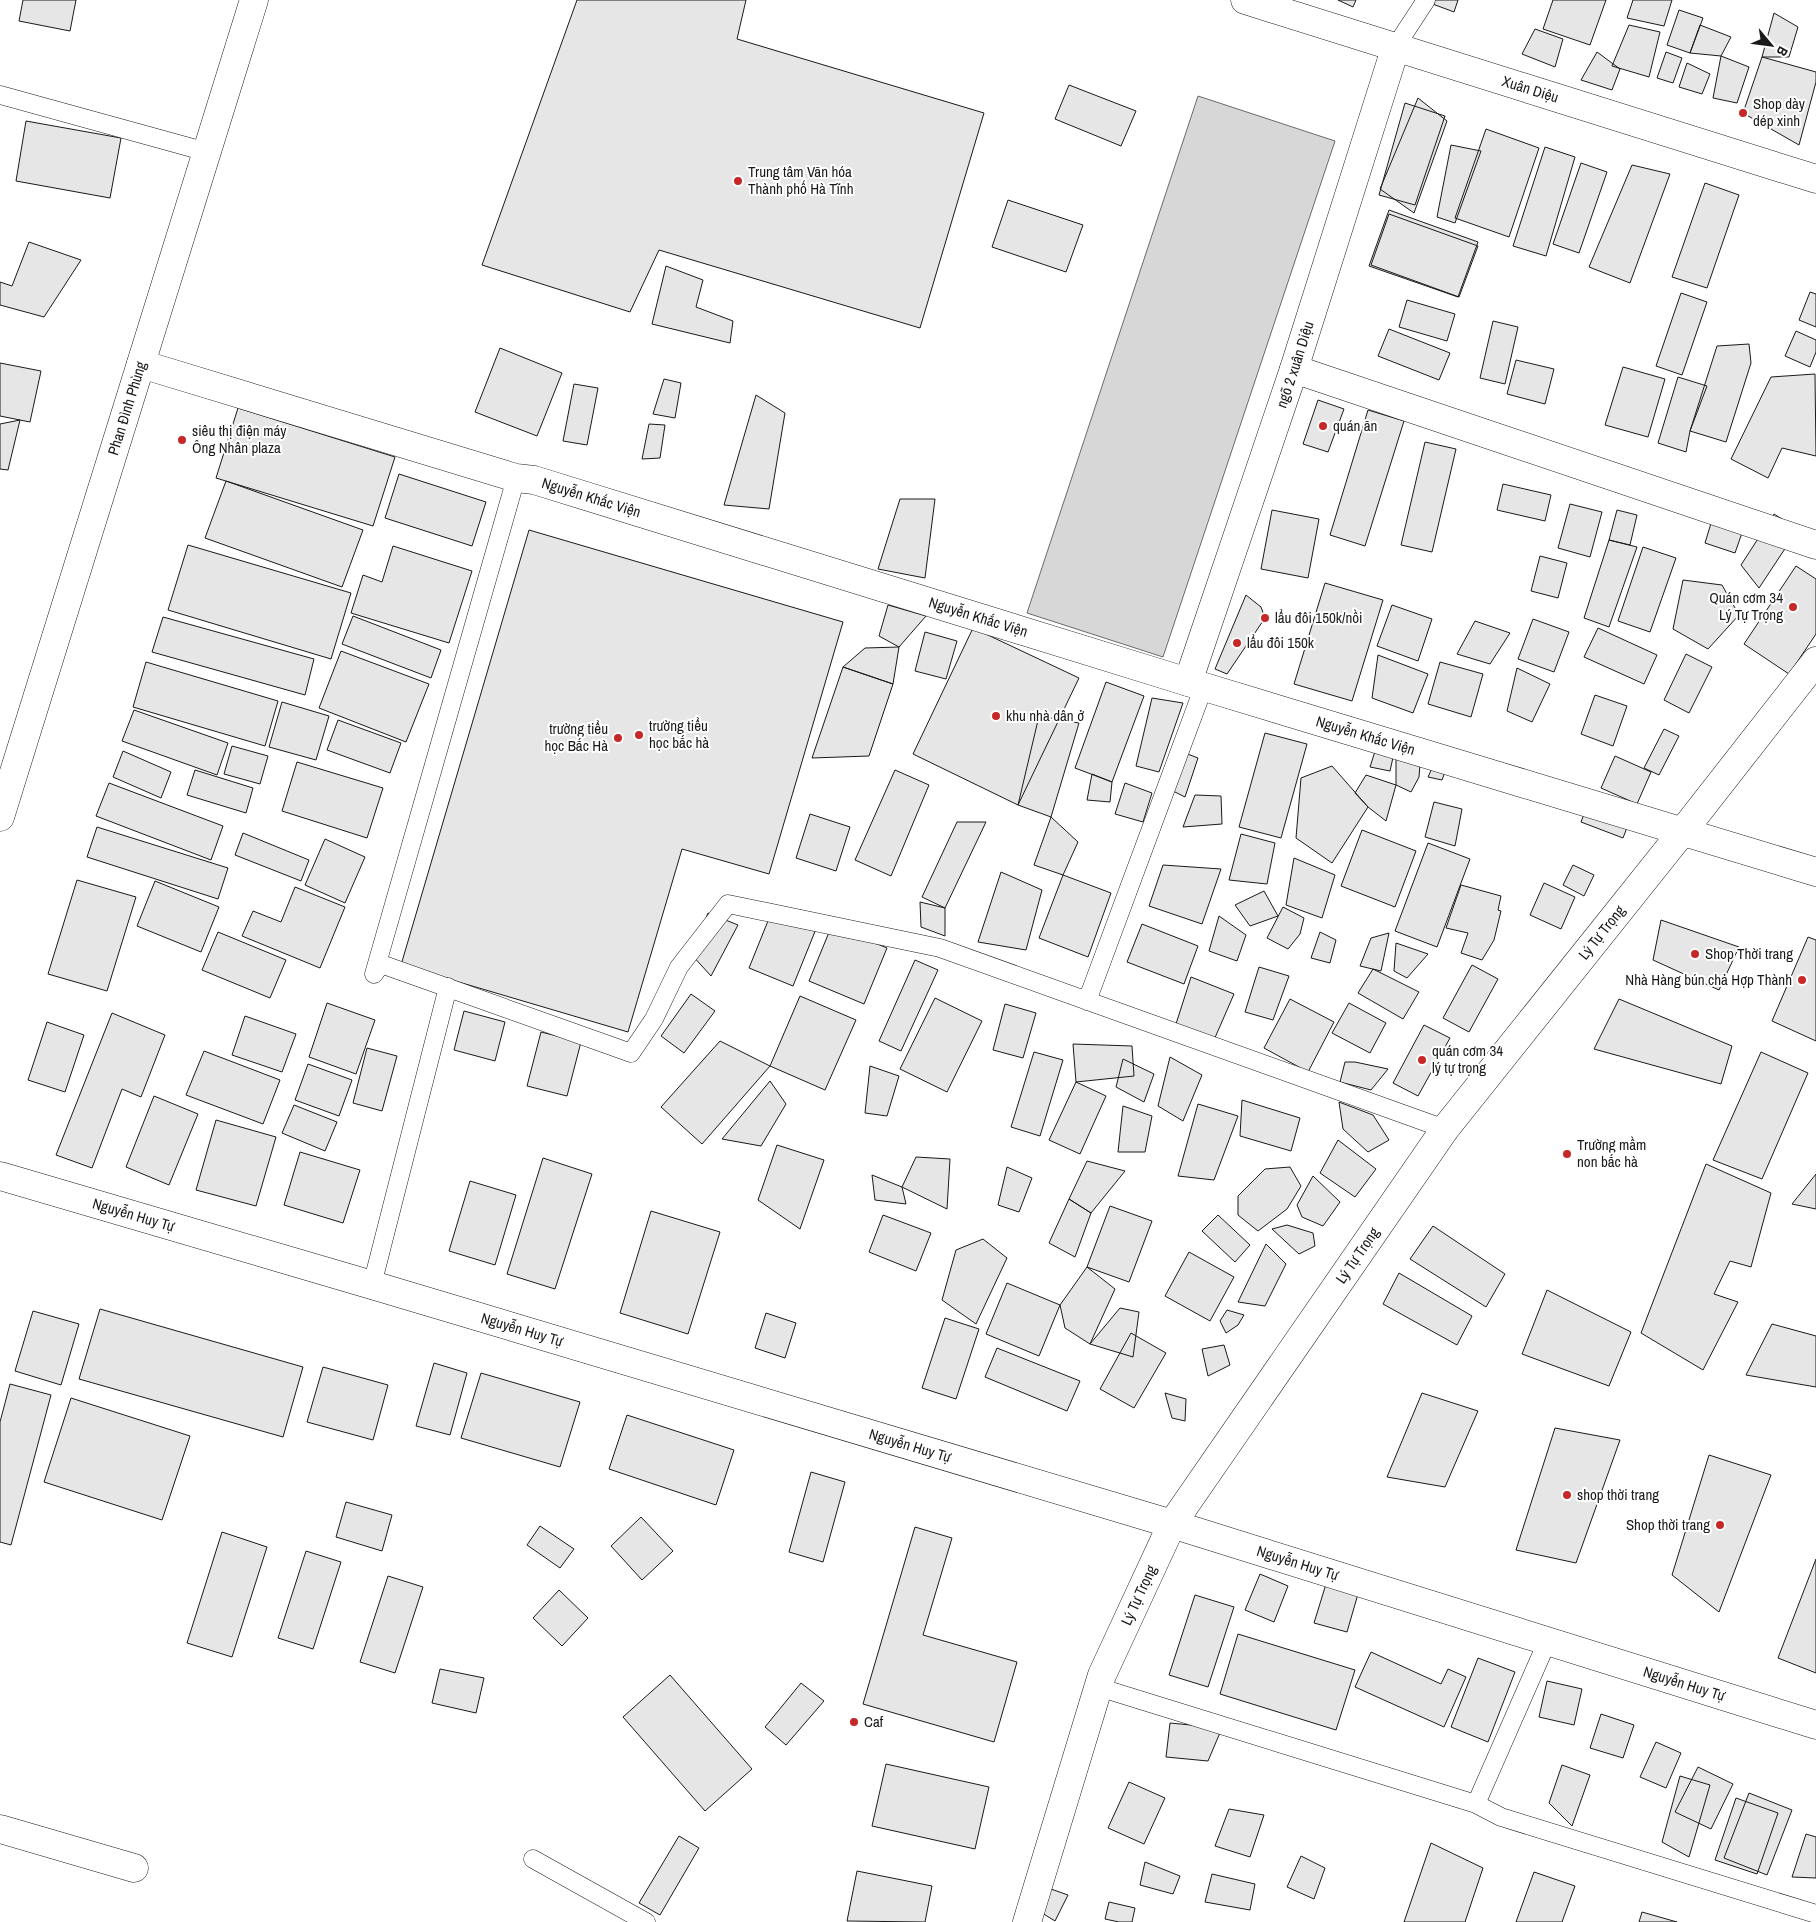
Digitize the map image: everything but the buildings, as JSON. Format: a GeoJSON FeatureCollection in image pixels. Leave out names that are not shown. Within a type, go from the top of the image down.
{"type":"FeatureCollection","features":[{"type":"Feature","properties":{"kind":"street","name":"Phan Đình Phùng"},"geometry":{"type":"LineString","coordinates":[[0,818],[254,0]]}},
{"type":"Feature","properties":{"kind":"street","name":"Xuân Diệu"},"geometry":{"type":"LineString","coordinates":[[1245,0],[1816,179]]}},
{"type":"Feature","properties":{"kind":"street","name":"ngõ 2 xuân Diệu"},"geometry":{"type":"LineString","coordinates":[[1196,684],[1396,46]]}},
{"type":"Feature","properties":{"kind":"street","name":"Nguyễn Khắc Viện"},"geometry":{"type":"LineString","coordinates":[[141,364],[516,478],[544,483],[1196,684],[1816,872]]}},
{"type":"Feature","properties":{"kind":"street"},"geometry":{"type":"LineString","coordinates":[[1294,369],[1816,546]]}},
{"type":"Feature","properties":{"kind":"street","name":"Lý Tự Trọng"},"geometry":{"type":"LineString","coordinates":[[1028,1922],[1102,1675],[1172,1524],[1445,1129],[1816,661]]}},
{"type":"Feature","properties":{"kind":"street","name":"Nguyễn Huy Tự"},"geometry":{"type":"LineString","coordinates":[[0,1176],[1172,1524],[1816,1725]]}},
{"type":"Feature","properties":{"kind":"street"},"geometry":{"type":"LineString","coordinates":[[0,1828],[134,1868]]}},
{"type":"Feature","properties":{"kind":"lane"},"geometry":{"type":"LineString","coordinates":[[1396,46],[1426,0]]}},
{"type":"Feature","properties":{"kind":"lane"},"geometry":{"type":"LineString","coordinates":[[0,94],[207,152]]}},
{"type":"Feature","properties":{"kind":"lane"},"geometry":{"type":"LineString","coordinates":[[516,478],[374,974],[382,964],[631,1053],[654,1019],[679,967],[728,904],[940,948],[1445,1129]]}},
{"type":"Feature","properties":{"kind":"lane"},"geometry":{"type":"LineString","coordinates":[[1087,1001],[1196,684]]}},
{"type":"Feature","properties":{"kind":"lane"},"geometry":{"type":"LineString","coordinates":[[372,1285],[448,988]]}},
{"type":"Feature","properties":{"kind":"lane"},"geometry":{"type":"LineString","coordinates":[[1476,1804],[1547,1642]]}},
{"type":"Feature","properties":{"kind":"lane"},"geometry":{"type":"LineString","coordinates":[[1098,1687],[1476,1804],[1501,1817],[1816,1914]]}},
{"type":"Feature","properties":{"kind":"lane"},"geometry":{"type":"LineString","coordinates":[[533,1859],[646,1922]]}},
{"type":"Feature","properties":{"kind":"shaded area"},"geometry":{"type":"Polygon","coordinates":[[[1198,96],[1335,141],[1163,657],[1027,613],[1198,96]]]}},
{"type":"Feature","properties":{"kind":"place","name":"Shop dày dép xinh"},"geometry":{"type":"Point","coordinates":[1743,113]}},
{"type":"Feature","properties":{"kind":"place","name":"Trung tâm Văn hóa Thành phố Hà Tĩnh"},"geometry":{"type":"Point","coordinates":[738,181]}},
{"type":"Feature","properties":{"kind":"place","name":"quán ăn"},"geometry":{"type":"Point","coordinates":[1323,426]}},
{"type":"Feature","properties":{"kind":"place","name":"siêu thị điện máy Ông Nhân plaza"},"geometry":{"type":"Point","coordinates":[182,440]}},
{"type":"Feature","properties":{"kind":"place","name":"Quán cơm 34 Lý Tự Trọng"},"geometry":{"type":"Point","coordinates":[1793,607]}},
{"type":"Feature","properties":{"kind":"place","name":"lẩu đôi 150k/nồi"},"geometry":{"type":"Point","coordinates":[1265,618]}},
{"type":"Feature","properties":{"kind":"place","name":"lẩu đôi 150k"},"geometry":{"type":"Point","coordinates":[1237,643]}},
{"type":"Feature","properties":{"kind":"place","name":"khu nhà dân ở"},"geometry":{"type":"Point","coordinates":[996,716]}},
{"type":"Feature","properties":{"kind":"place","name":"trường tiểu học bắc hà"},"geometry":{"type":"Point","coordinates":[639,735]}},
{"type":"Feature","properties":{"kind":"place","name":"trường tiểu học Bắc Hà"},"geometry":{"type":"Point","coordinates":[618,738]}},
{"type":"Feature","properties":{"kind":"place","name":"Shop Thời trang"},"geometry":{"type":"Point","coordinates":[1695,954]}},
{"type":"Feature","properties":{"kind":"place","name":"Nhà Hàng bún chả Hợp Thành"},"geometry":{"type":"Point","coordinates":[1802,980]}},
{"type":"Feature","properties":{"kind":"place","name":"quán cơm 34 lý tự trọng"},"geometry":{"type":"Point","coordinates":[1422,1060]}},
{"type":"Feature","properties":{"kind":"place","name":"Trường mầm non bắc hà"},"geometry":{"type":"Point","coordinates":[1567,1154]}},
{"type":"Feature","properties":{"kind":"place","name":"shop thời trang"},"geometry":{"type":"Point","coordinates":[1567,1495]}},
{"type":"Feature","properties":{"kind":"place","name":"Shop thời trang"},"geometry":{"type":"Point","coordinates":[1720,1525]}},
{"type":"Feature","properties":{"kind":"place","name":"Caf"},"geometry":{"type":"Point","coordinates":[854,1722]}}]}
